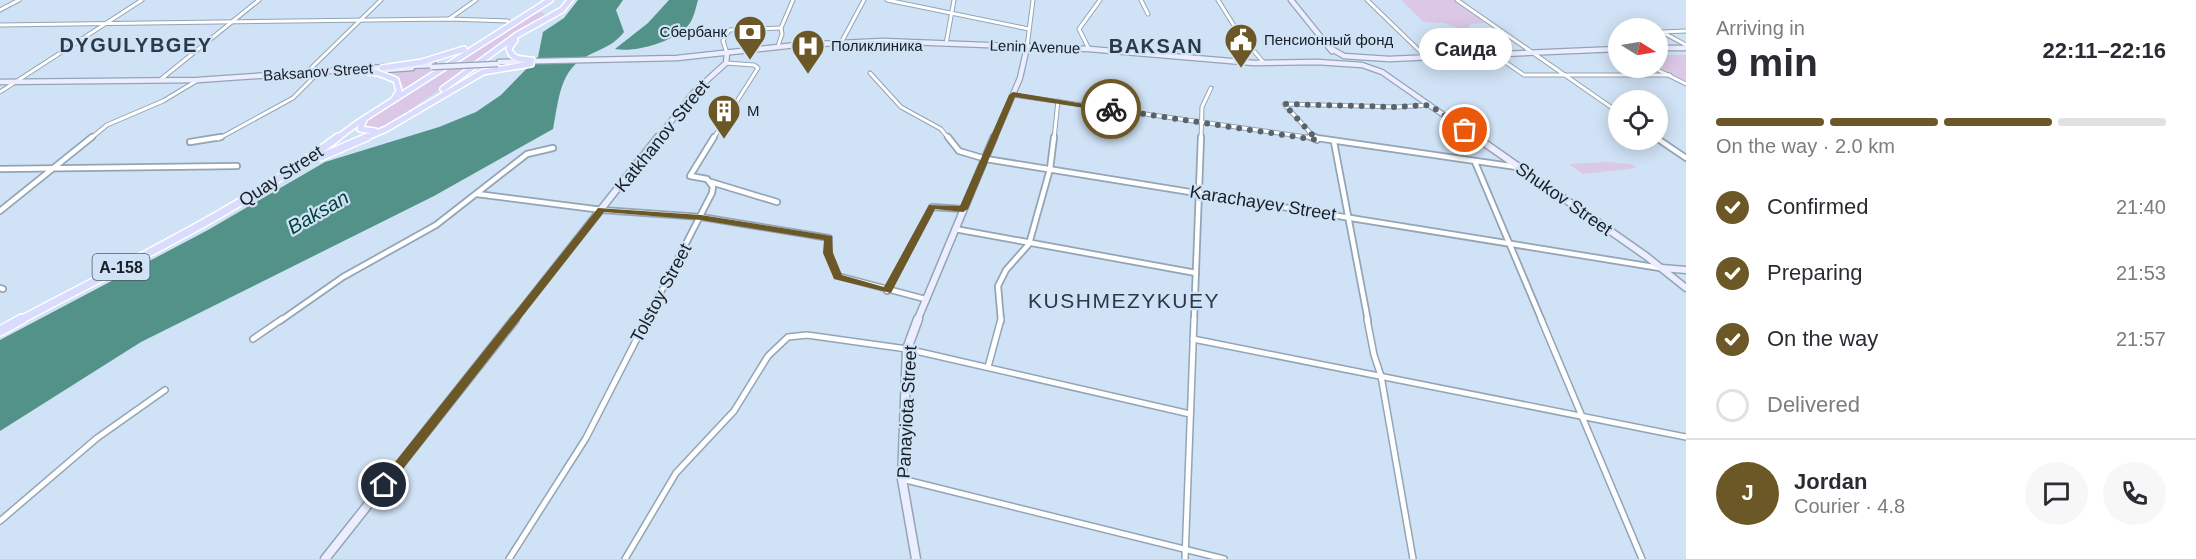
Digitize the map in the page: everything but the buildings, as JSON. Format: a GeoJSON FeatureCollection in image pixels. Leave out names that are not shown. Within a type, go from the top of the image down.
{"type":"FeatureCollection","features":[{"type":"Feature","properties":{"kind":"main road","name":"Quay Street"},"geometry":{"type":"LineString","coordinates":[[0,332],[242,202],[307,161],[365,119],[495,33],[550,0]]}},
{"type":"Feature","properties":{"kind":"main road","name":"А-158"},"geometry":{"type":"LineString","coordinates":[[242,202],[325,154],[386,129],[517,35],[562,10],[570,0]]}},
{"type":"Feature","properties":{"kind":"main road"},"geometry":{"type":"LineString","coordinates":[[1291,0],[1330,48],[1336,59],[1348,63]]}},
{"type":"Feature","properties":{"kind":"main road"},"geometry":{"type":"LineString","coordinates":[[528,14],[547,13],[547,17],[513,43],[509,51],[516,58],[532,62]]}},
{"type":"Feature","properties":{"kind":"main road"},"geometry":{"type":"LineString","coordinates":[[382,68],[444,57],[495,33]]}},
{"type":"Feature","properties":{"kind":"main road","name":"Lenin Avenue"},"geometry":{"type":"LineString","coordinates":[[727,57],[778,46],[842,41],[1089,49],[1264,63],[1317,62]]}},
{"type":"Feature","properties":{"kind":"main road","name":"Lenin Avenue"},"geometry":{"type":"LineString","coordinates":[[727,57],[815,45],[897,42]]}},
{"type":"Feature","properties":{"kind":"main road"},"geometry":{"type":"LineString","coordinates":[[1668,47],[1686,46]]}},
{"type":"Feature","properties":{"kind":"main road","name":"Panayiota Street"},"geometry":{"type":"LineString","coordinates":[[916,559],[902,479],[907,349],[925,299],[1013,95],[1025,63],[1027,47]]}},
{"type":"Feature","properties":{"kind":"main road"},"geometry":{"type":"LineString","coordinates":[[1330,48],[1340,56],[1389,59],[1608,50]]}},
{"type":"Feature","properties":{"kind":"main road"},"geometry":{"type":"LineString","coordinates":[[433,66],[532,62],[678,61],[727,57]]}},
{"type":"Feature","properties":{"kind":"main road","name":"Katkhanov Street"},"geometry":{"type":"LineString","coordinates":[[325,559],[695,91],[727,57]]}},
{"type":"Feature","properties":{"kind":"main road"},"geometry":{"type":"LineString","coordinates":[[1317,62],[1351,57]]}},
{"type":"Feature","properties":{"kind":"main road"},"geometry":{"type":"LineString","coordinates":[[1364,58],[1382,72]]}},
{"type":"Feature","properties":{"kind":"main road"},"geometry":{"type":"LineString","coordinates":[[1355,64],[1389,59]]}},
{"type":"Feature","properties":{"kind":"main road"},"geometry":{"type":"LineString","coordinates":[[405,116],[483,72],[532,62]]}},
{"type":"Feature","properties":{"kind":"main road"},"geometry":{"type":"LineString","coordinates":[[1317,62],[1355,64],[1382,72]]}},
{"type":"Feature","properties":{"kind":"main road","name":"Baksanov Street"},"geometry":{"type":"LineString","coordinates":[[305,74],[433,66]]}},
{"type":"Feature","properties":{"kind":"main road","name":"Baksanov Street"},"geometry":{"type":"LineString","coordinates":[[0,82],[200,80],[433,66]]}},
{"type":"Feature","properties":{"kind":"main road"},"geometry":{"type":"LineString","coordinates":[[357,71],[381,74],[398,82],[398,94],[381,109]]}},
{"type":"Feature","properties":{"kind":"main road","name":"Shukov Street"},"geometry":{"type":"LineString","coordinates":[[1382,72],[1662,268],[1686,288]]}},
{"type":"Feature","properties":{"kind":"main road"},"geometry":{"type":"LineString","coordinates":[[365,119],[359,125],[362,131],[386,129]]}},
{"type":"Feature","properties":{"kind":"main road","name":"Karachayev Street"},"geometry":{"type":"LineString","coordinates":[[1662,268],[1686,270]]}},
{"type":"Feature","properties":{"kind":"street"},"geometry":{"type":"LineString","coordinates":[[0,10],[19,0]]}},
{"type":"Feature","properties":{"kind":"street"},"geometry":{"type":"LineString","coordinates":[[0,92],[142,0]]}},
{"type":"Feature","properties":{"kind":"street"},"geometry":{"type":"LineString","coordinates":[[159,80],[260,0]]}},
{"type":"Feature","properties":{"kind":"street"},"geometry":{"type":"LineString","coordinates":[[305,74],[381,0]]}},
{"type":"Feature","properties":{"kind":"street"},"geometry":{"type":"LineString","coordinates":[[449,19],[476,0]]}},
{"type":"Feature","properties":{"kind":"street"},"geometry":{"type":"LineString","coordinates":[[778,46],[782,34],[781,28],[793,0]]}},
{"type":"Feature","properties":{"kind":"street"},"geometry":{"type":"LineString","coordinates":[[842,41],[864,0]]}},
{"type":"Feature","properties":{"kind":"street"},"geometry":{"type":"LineString","coordinates":[[887,0],[1029,29]]}},
{"type":"Feature","properties":{"kind":"street"},"geometry":{"type":"LineString","coordinates":[[946,44],[954,0]]}},
{"type":"Feature","properties":{"kind":"street","name":"Panayiota Street"},"geometry":{"type":"LineString","coordinates":[[1027,47],[1033,0]]}},
{"type":"Feature","properties":{"kind":"street"},"geometry":{"type":"LineString","coordinates":[[1089,49],[1079,29],[1100,0]]}},
{"type":"Feature","properties":{"kind":"street"},"geometry":{"type":"LineString","coordinates":[[1141,0],[1148,14]]}},
{"type":"Feature","properties":{"kind":"street"},"geometry":{"type":"LineString","coordinates":[[1218,0],[1238,32],[1264,63]]}},
{"type":"Feature","properties":{"kind":"street"},"geometry":{"type":"LineString","coordinates":[[1367,0],[1427,58]]}},
{"type":"Feature","properties":{"kind":"street"},"geometry":{"type":"LineString","coordinates":[[1457,0],[1608,105]]}},
{"type":"Feature","properties":{"kind":"street"},"geometry":{"type":"LineString","coordinates":[[0,25],[449,19],[508,21]]}},
{"type":"Feature","properties":{"kind":"street"},"geometry":{"type":"LineString","coordinates":[[777,202],[707,179],[690,176],[758,68],[727,57],[723,41],[729,30],[781,28]]}},
{"type":"Feature","properties":{"kind":"street"},"geometry":{"type":"LineString","coordinates":[[1686,31],[1662,32],[1686,46]]}},
{"type":"Feature","properties":{"kind":"street"},"geometry":{"type":"LineString","coordinates":[[1495,55],[1524,75],[1670,75],[1686,84]]}},
{"type":"Feature","properties":{"kind":"street","name":"Karachayev Street"},"geometry":{"type":"LineString","coordinates":[[870,73],[901,107],[941,129],[959,152],[986,159],[1662,268]]}},
{"type":"Feature","properties":{"kind":"street"},"geometry":{"type":"LineString","coordinates":[[190,142],[218,139],[269,112],[293,98],[317,74]]}},
{"type":"Feature","properties":{"kind":"street"},"geometry":{"type":"LineString","coordinates":[[0,211],[107,125],[163,101],[200,80]]}},
{"type":"Feature","properties":{"kind":"street"},"geometry":{"type":"LineString","coordinates":[[1185,559],[1202,107],[1211,88]]}},
{"type":"Feature","properties":{"kind":"street"},"geometry":{"type":"LineString","coordinates":[[1013,95],[1203,124],[1517,167]]}},
{"type":"Feature","properties":{"kind":"street"},"geometry":{"type":"LineString","coordinates":[[988,368],[1001,323],[998,286],[1006,270],[1029,244],[1050,169],[1058,101]]}},
{"type":"Feature","properties":{"kind":"street"},"geometry":{"type":"LineString","coordinates":[[1317,140],[1284,104],[1397,107],[1430,105]]}},
{"type":"Feature","properties":{"kind":"street"},"geometry":{"type":"LineString","coordinates":[[1335,142],[1374,355],[1381,376],[1413,559]]}},
{"type":"Feature","properties":{"kind":"street"},"geometry":{"type":"LineString","coordinates":[[1668,146],[1686,158]]}},
{"type":"Feature","properties":{"kind":"street"},"geometry":{"type":"LineString","coordinates":[[253,339],[343,277],[436,225],[527,154],[553,148]]}},
{"type":"Feature","properties":{"kind":"street"},"geometry":{"type":"LineString","coordinates":[[1476,162],[1508,244],[1642,559]]}},
{"type":"Feature","properties":{"kind":"street"},"geometry":{"type":"LineString","coordinates":[[0,169],[237,166]]}},
{"type":"Feature","properties":{"kind":"street","name":"Tolstoy Street"},"geometry":{"type":"LineString","coordinates":[[509,559],[586,438],[701,217],[712,193],[711,182]]}},
{"type":"Feature","properties":{"kind":"street"},"geometry":{"type":"LineString","coordinates":[[477,194],[602,210],[701,217],[829,238],[828,253],[838,276],[887,291],[925,299]]}},
{"type":"Feature","properties":{"kind":"street"},"geometry":{"type":"LineString","coordinates":[[887,291],[932,207],[963,209]]}},
{"type":"Feature","properties":{"kind":"street"},"geometry":{"type":"LineString","coordinates":[[955,229],[1196,273]]}},
{"type":"Feature","properties":{"kind":"street"},"geometry":{"type":"LineString","coordinates":[[625,559],[676,473],[734,411],[768,356],[788,337],[807,335],[907,349],[1190,414]]}},
{"type":"Feature","properties":{"kind":"street"},"geometry":{"type":"LineString","coordinates":[[1193,339],[1686,437]]}},
{"type":"Feature","properties":{"kind":"street"},"geometry":{"type":"LineString","coordinates":[[0,521],[36,493],[97,438],[165,390]]}},
{"type":"Feature","properties":{"kind":"street"},"geometry":{"type":"LineString","coordinates":[[902,479],[1224,559]]}},
{"type":"Feature","properties":{"kind":"shaded area"},"geometry":{"type":"Polygon","coordinates":[[[1401,0],[1454,0],[1487,23],[1470,24],[1471,26],[1466,26],[1469,28],[1458,28],[1445,23],[1424,22],[1401,0]]]}},
{"type":"Feature","properties":{"kind":"shaded area"},"geometry":{"type":"Polygon","coordinates":[[[542,12],[547,16],[480,61],[454,62],[533,13],[542,12]]]}},
{"type":"Feature","properties":{"kind":"shaded area"},"geometry":{"type":"Polygon","coordinates":[[[1668,55],[1686,55],[1686,81],[1668,71],[1668,55]]]}},
{"type":"Feature","properties":{"kind":"shaded area"},"geometry":{"type":"Polygon","coordinates":[[[472,67],[388,125],[376,130],[364,129],[363,124],[367,121],[446,68],[472,67]]]}},
{"type":"Feature","properties":{"kind":"shaded area"},"geometry":{"type":"Polygon","coordinates":[[[440,68],[403,94],[403,86],[399,79],[382,72],[440,68]]]}},
{"type":"Feature","properties":{"kind":"shaded area"},"geometry":{"type":"Polygon","coordinates":[[[1608,162],[1631,164],[1637,168],[1583,174],[1569,164],[1608,162]]]}},
{"type":"Feature","properties":{"kind":"water","name":"Baksan"},"geometry":{"type":"Polygon","coordinates":[[[578,0],[623,0],[616,10],[624,32],[612,43],[579,61],[572,68],[562,86],[553,129],[434,196],[141,342],[0,431],[0,340],[208,230],[325,162],[439,127],[476,112],[501,95],[538,57],[543,32],[564,18],[578,0]]]}},
{"type":"Feature","properties":{"kind":"water"},"geometry":{"type":"Polygon","coordinates":[[[669,0],[698,0],[691,21],[684,29],[656,44],[634,49],[615,49],[648,23],[669,0]]]}},
{"type":"Feature","properties":{"kind":"way so far"},"geometry":{"type":"LineString","coordinates":[[1111,109],[1317,140],[1285,103],[1397,107],[1430,105],[1465,130]]}},
{"type":"Feature","properties":{"kind":"place","name":"Сбербанк"},"geometry":{"type":"Point","coordinates":[750,61]}},
{"type":"Feature","properties":{"kind":"place","name":"Пенсионный фонд"},"geometry":{"type":"Point","coordinates":[1241,69]}},
{"type":"Feature","properties":{"kind":"place","name":"Поликлиника"},"geometry":{"type":"Point","coordinates":[808,75]}},
{"type":"Feature","properties":{"kind":"place","name":"Саида"},"geometry":{"type":"Point","coordinates":[1465,130]}},
{"type":"Feature","properties":{"kind":"place","name":"М"},"geometry":{"type":"Point","coordinates":[724,140]}},
{"type":"Feature","properties":{"kind":"district","name":"DYGULYBGEY"},"geometry":{"type":"Point","coordinates":[136,45]}},
{"type":"Feature","properties":{"kind":"district","name":"BAKSAN"},"geometry":{"type":"Point","coordinates":[1156,46]}},
{"type":"Feature","properties":{"kind":"district","name":"KUSHMEZYKUEY"},"geometry":{"type":"Point","coordinates":[1124,301]}},
{"type":"Feature","properties":{"kind":"route"},"geometry":{"type":"LineString","coordinates":[[384,485],[602,210],[701,217],[829,238],[828,253],[838,276],[887,291],[932,207],[963,209],[1013,95],[1111,109]]}}]}
